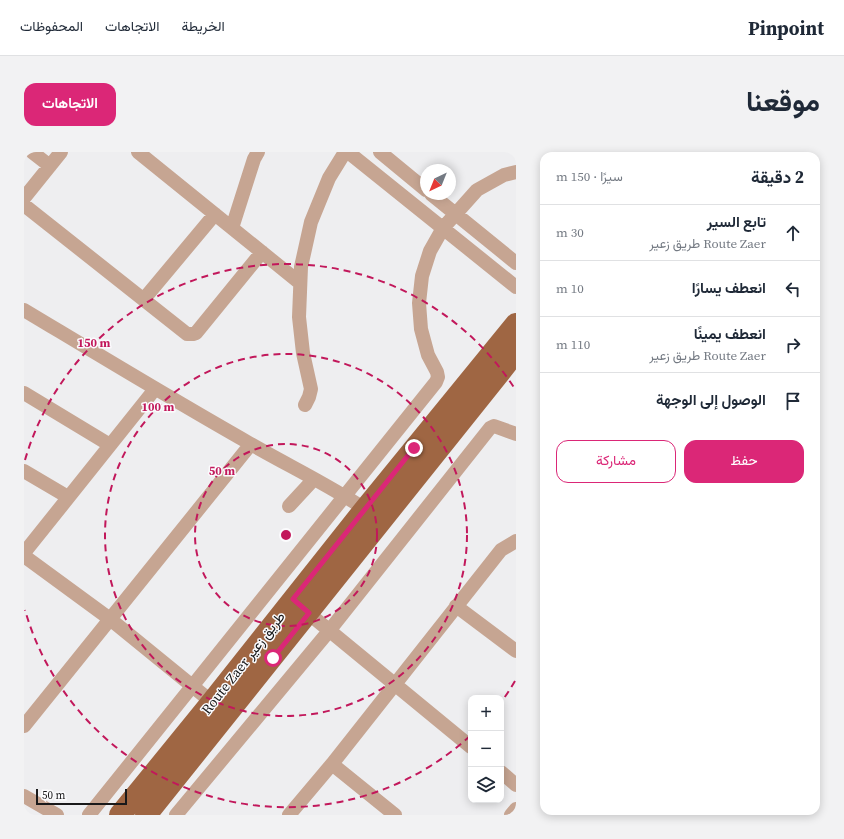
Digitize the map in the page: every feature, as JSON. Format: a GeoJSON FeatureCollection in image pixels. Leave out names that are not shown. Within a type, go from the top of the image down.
{"type":"FeatureCollection","features":[{"type":"Feature","properties":{"kind":"main road","name":"Route Zaer طريق زعير"},"geometry":{"type":"LineString","coordinates":[[301,606],[365,509],[516,324]]}},
{"type":"Feature","properties":{"kind":"main road","name":"Route Zaer طريق زعير"},"geometry":{"type":"LineString","coordinates":[[146,815],[220,708],[301,606],[516,352]]}},
{"type":"Feature","properties":{"kind":"main road","name":"Route Zaer طريق زعير"},"geometry":{"type":"LineString","coordinates":[[120,815],[220,708]]}},
{"type":"Feature","properties":{"kind":"street"},"geometry":{"type":"LineString","coordinates":[[32,152],[50,166]]}},
{"type":"Feature","properties":{"kind":"street"},"geometry":{"type":"LineString","coordinates":[[24,198],[61,152]]}},
{"type":"Feature","properties":{"kind":"street"},"geometry":{"type":"LineString","coordinates":[[138,152],[300,283]]}},
{"type":"Feature","properties":{"kind":"street"},"geometry":{"type":"LineString","coordinates":[[305,405],[311,389],[303,353],[299,317],[301,266],[311,222],[329,178],[345,152]]}},
{"type":"Feature","properties":{"kind":"street"},"geometry":{"type":"LineString","coordinates":[[348,152],[516,287]]}},
{"type":"Feature","properties":{"kind":"street"},"geometry":{"type":"LineString","coordinates":[[380,152],[420,185]]}},
{"type":"Feature","properties":{"kind":"street"},"geometry":{"type":"LineString","coordinates":[[232,228],[252,154]]}},
{"type":"Feature","properties":{"kind":"street"},"geometry":{"type":"LineString","coordinates":[[89,815],[436,382],[438,377],[437,372],[428,355],[421,329],[419,303],[422,276],[430,251],[443,228],[477,190],[504,175],[516,172]]}},
{"type":"Feature","properties":{"kind":"street"},"geometry":{"type":"LineString","coordinates":[[438,200],[516,263]]}},
{"type":"Feature","properties":{"kind":"street"},"geometry":{"type":"LineString","coordinates":[[24,205],[187,334],[196,333],[262,252]]}},
{"type":"Feature","properties":{"kind":"street"},"geometry":{"type":"LineString","coordinates":[[144,300],[215,214]]}},
{"type":"Feature","properties":{"kind":"street"},"geometry":{"type":"LineString","coordinates":[[24,310],[155,389],[345,496],[365,509]]}},
{"type":"Feature","properties":{"kind":"street"},"geometry":{"type":"LineString","coordinates":[[24,553],[155,389]]}},
{"type":"Feature","properties":{"kind":"street"},"geometry":{"type":"LineString","coordinates":[[24,393],[110,445]]}},
{"type":"Feature","properties":{"kind":"street"},"geometry":{"type":"LineString","coordinates":[[176,815],[329,631],[490,428],[494,426],[516,434]]}},
{"type":"Feature","properties":{"kind":"street"},"geometry":{"type":"LineString","coordinates":[[24,726],[251,444]]}},
{"type":"Feature","properties":{"kind":"street"},"geometry":{"type":"LineString","coordinates":[[24,471],[68,497]]}},
{"type":"Feature","properties":{"kind":"street"},"geometry":{"type":"LineString","coordinates":[[289,506],[314,479]]}},
{"type":"Feature","properties":{"kind":"street"},"geometry":{"type":"LineString","coordinates":[[289,815],[332,764],[501,550],[516,541]]}},
{"type":"Feature","properties":{"kind":"street"},"geometry":{"type":"LineString","coordinates":[[24,556],[110,619],[220,708]]}},
{"type":"Feature","properties":{"kind":"street"},"geometry":{"type":"LineString","coordinates":[[301,606],[329,631],[395,683],[468,744]]}},
{"type":"Feature","properties":{"kind":"street"},"geometry":{"type":"LineString","coordinates":[[456,606],[515,648]]}},
{"type":"Feature","properties":{"kind":"street"},"geometry":{"type":"LineString","coordinates":[[332,764],[395,815]]}},
{"type":"Feature","properties":{"kind":"street"},"geometry":{"type":"LineString","coordinates":[[504,775],[516,785]]}},
{"type":"Feature","properties":{"kind":"street"},"geometry":{"type":"LineString","coordinates":[[24,796],[57,815]]}},
{"type":"Feature","properties":{"kind":"street"},"geometry":{"type":"LineString","coordinates":[[511,815],[516,809]]}},
{"type":"Feature","properties":{"kind":"route"},"geometry":{"type":"LineString","coordinates":[[273,658],[309,613],[293,599],[414,448]]}}]}
